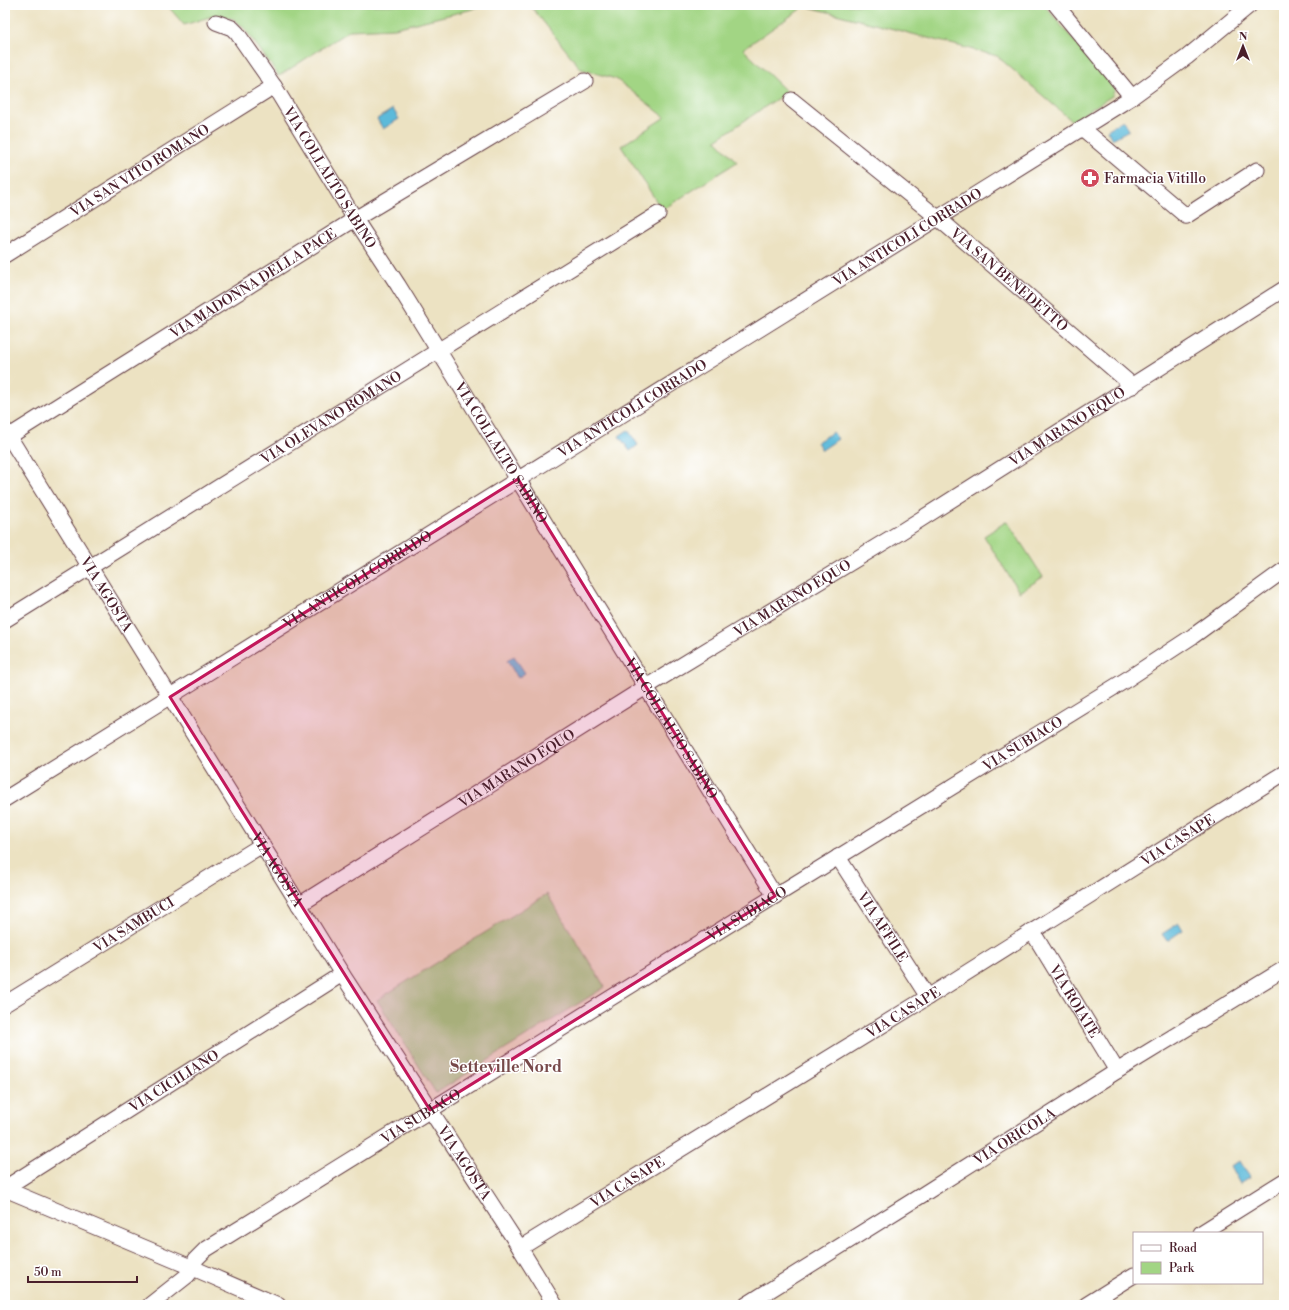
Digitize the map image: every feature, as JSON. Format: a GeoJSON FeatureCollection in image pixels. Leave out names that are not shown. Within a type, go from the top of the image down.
{"type":"FeatureCollection","features":[{"type":"Feature","properties":{"kind":"street"},"geometry":{"type":"LineString","coordinates":[[1056,5],[1132,97]]}},
{"type":"Feature","properties":{"kind":"street","name":"VIA ANTICOLI CORRADO"},"geometry":{"type":"LineString","coordinates":[[5,800],[1132,97],[1187,58],[1250,5]]}},
{"type":"Feature","properties":{"kind":"street","name":"VIA COLLALTO SABINO"},"geometry":{"type":"LineString","coordinates":[[216,22],[232,28],[274,86],[355,220],[398,285],[775,896]]}},
{"type":"Feature","properties":{"kind":"street","name":"VIA MADONNA DELLA PACE"},"geometry":{"type":"LineString","coordinates":[[6,435],[355,220],[585,81]]}},
{"type":"Feature","properties":{"kind":"street","name":"VIA SAN VITO ROMANO"},"geometry":{"type":"LineString","coordinates":[[5,255],[274,86]]}},
{"type":"Feature","properties":{"kind":"street","name":"VIA SAN BENEDETTO"},"geometry":{"type":"LineString","coordinates":[[792,100],[938,218],[1133,386]]}},
{"type":"Feature","properties":{"kind":"street"},"geometry":{"type":"LineString","coordinates":[[1082,128],[1186,216],[1257,170]]}},
{"type":"Feature","properties":{"kind":"street","name":"VIA OLEVANO ROMANO"},"geometry":{"type":"LineString","coordinates":[[5,620],[658,214]]}},
{"type":"Feature","properties":{"kind":"street","name":"VIA MARANO EQUO"},"geometry":{"type":"LineString","coordinates":[[299,905],[646,687],[899,534],[1284,289]]}},
{"type":"Feature","properties":{"kind":"street","name":"VIA AGOSTA"},"geometry":{"type":"LineString","coordinates":[[6,435],[342,974],[520,1248],[555,1305]]}},
{"type":"Feature","properties":{"kind":"street","name":"VIA SUBIACO"},"geometry":{"type":"LineString","coordinates":[[193,1268],[196,1259],[205,1250],[1129,678],[1193,636],[1284,570]]}},
{"type":"Feature","properties":{"kind":"street","name":"VIA CASAPE"},"geometry":{"type":"LineString","coordinates":[[520,1248],[928,997],[1284,773]]}},
{"type":"Feature","properties":{"kind":"street","name":"VIA SAMBUCI"},"geometry":{"type":"LineString","coordinates":[[5,1004],[262,845]]}},
{"type":"Feature","properties":{"kind":"street","name":"VIA AFFILE"},"geometry":{"type":"LineString","coordinates":[[838,857],[928,997]]}},
{"type":"Feature","properties":{"kind":"street","name":"VIA ROIATE"},"geometry":{"type":"LineString","coordinates":[[1032,931],[1117,1071]]}},
{"type":"Feature","properties":{"kind":"street","name":"VIA ORICOLA"},"geometry":{"type":"LineString","coordinates":[[746,1305],[1117,1071],[1284,970]]}},
{"type":"Feature","properties":{"kind":"street","name":"VIA CICILIANO"},"geometry":{"type":"LineString","coordinates":[[8,1194],[342,974]]}},
{"type":"Feature","properties":{"kind":"street"},"geometry":{"type":"LineString","coordinates":[[1203,1232],[1284,1181]]}},
{"type":"Feature","properties":{"kind":"street"},"geometry":{"type":"LineString","coordinates":[[8,1194],[193,1268],[278,1305]]}},
{"type":"Feature","properties":{"kind":"street"},"geometry":{"type":"LineString","coordinates":[[150,1305],[188,1275],[193,1268]]}},
{"type":"Feature","properties":{"kind":"street"},"geometry":{"type":"LineString","coordinates":[[1086,1305],[1133,1276]]}},
{"type":"Feature","properties":{"kind":"highlighted area"},"geometry":{"type":"Polygon","coordinates":[[[518,479],[775,896],[430,1110],[170,697],[518,479]]]}},
{"type":"Feature","properties":{"kind":"green space"},"geometry":{"type":"Polygon","coordinates":[[[167,5],[484,5],[395,28],[350,30],[279,76],[244,28],[234,19],[216,15],[184,25],[167,5]]]}},
{"type":"Feature","properties":{"kind":"green space"},"geometry":{"type":"Polygon","coordinates":[[[530,5],[1044,5],[1115,89],[1112,96],[1072,121],[997,56],[805,6],[743,49],[787,92],[716,140],[737,162],[662,210],[621,146],[665,117],[616,79],[581,69],[530,5]]]}},
{"type":"Feature","properties":{"kind":"green space"},"geometry":{"type":"Polygon","coordinates":[[[1007,521],[1043,577],[1019,592],[984,536],[1007,521]]]}},
{"type":"Feature","properties":{"kind":"green space"},"geometry":{"type":"Polygon","coordinates":[[[547,894],[605,987],[436,1093],[377,1000],[547,894]]]}},
{"type":"Feature","properties":{"kind":"water"},"geometry":{"type":"Polygon","coordinates":[[[393,109],[399,119],[383,129],[377,119],[393,109]]]}},
{"type":"Feature","properties":{"kind":"water"},"geometry":{"type":"Polygon","coordinates":[[[1123,120],[1129,130],[1112,139],[1107,130],[1123,120]]]}},
{"type":"Feature","properties":{"kind":"water"},"geometry":{"type":"Polygon","coordinates":[[[628,430],[638,445],[630,451],[619,436],[628,430]]]}},
{"type":"Feature","properties":{"kind":"water"},"geometry":{"type":"Polygon","coordinates":[[[833,432],[838,439],[822,450],[817,442],[833,432]]]}},
{"type":"Feature","properties":{"kind":"water"},"geometry":{"type":"Polygon","coordinates":[[[514,656],[525,673],[518,678],[507,661],[514,656]]]}},
{"type":"Feature","properties":{"kind":"water"},"geometry":{"type":"Polygon","coordinates":[[[1179,923],[1183,930],[1167,941],[1162,934],[1179,923]]]}},
{"type":"Feature","properties":{"kind":"water"},"geometry":{"type":"Polygon","coordinates":[[[1240,1161],[1250,1178],[1240,1184],[1230,1166],[1240,1161]]]}},
{"type":"Feature","properties":{"kind":"place","name":"Farmacia Vitillo"},"geometry":{"type":"Point","coordinates":[1090,178]}},
{"type":"Feature","properties":{"kind":"district","name":"Setteville Nord"},"geometry":{"type":"Point","coordinates":[506,1066]}}]}
